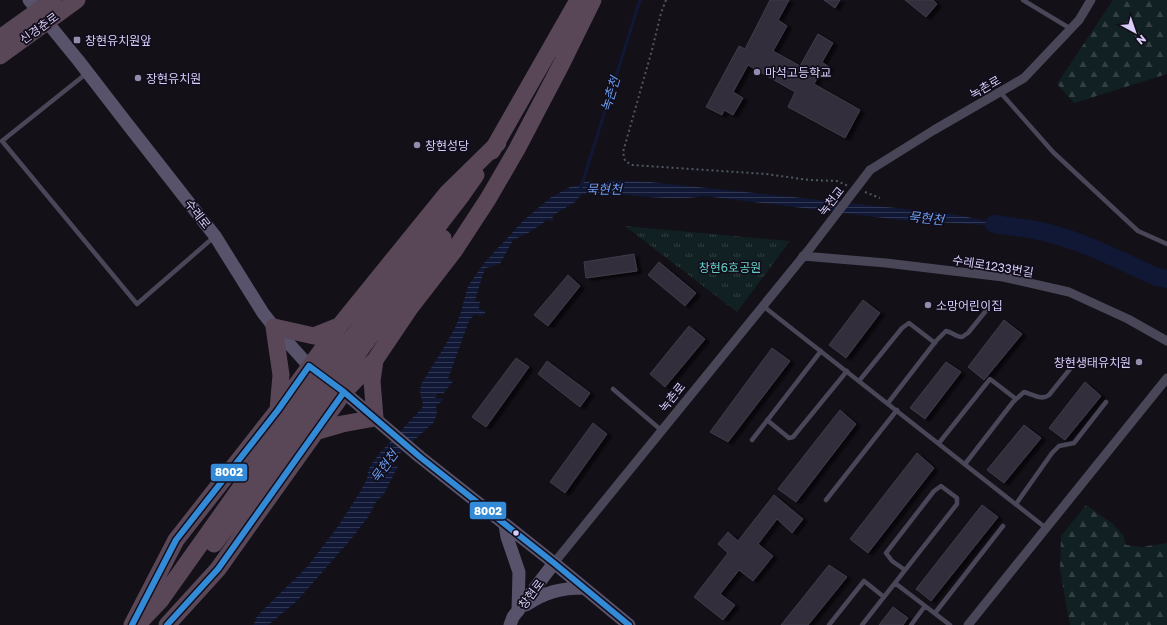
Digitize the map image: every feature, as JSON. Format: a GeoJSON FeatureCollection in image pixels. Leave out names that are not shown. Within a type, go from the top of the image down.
{"type":"FeatureCollection","features":[{"type":"Feature","properties":{"kind":"highway","name":"신경춘로"},"geometry":{"type":"LineString","coordinates":[[0,38],[53,0]]}},
{"type":"Feature","properties":{"kind":"highway","name":"신경춘로"},"geometry":{"type":"LineString","coordinates":[[0,56],[77,0]]}},
{"type":"Feature","properties":{"kind":"highway"},"geometry":{"type":"LineString","coordinates":[[153,625],[315,412],[349,352],[498,143],[578,0]]}},
{"type":"Feature","properties":{"kind":"highway"},"geometry":{"type":"LineString","coordinates":[[167,625],[218,569],[318,431],[344,392],[375,360],[410,308],[454,251],[488,199],[517,149],[593,0]]}},
{"type":"Feature","properties":{"kind":"highway"},"geometry":{"type":"LineString","coordinates":[[138,625],[160,602],[302,401],[349,352],[494,171],[562,63]]}},
{"type":"Feature","properties":{"kind":"highway"},"geometry":{"type":"LineString","coordinates":[[132,625],[176,540],[278,410],[340,326],[447,193],[498,143]]}},
{"type":"Feature","properties":{"kind":"highway"},"geometry":{"type":"LineString","coordinates":[[278,410],[281,376],[274,327],[314,336],[340,326]]}},
{"type":"Feature","properties":{"kind":"highway"},"geometry":{"type":"LineString","coordinates":[[318,431],[342,424],[374,418],[372,382],[375,360]]}},
{"type":"Feature","properties":{"kind":"main road","name":"수레로"},"geometry":{"type":"LineString","coordinates":[[29,0],[215,236],[263,313],[309,366],[344,392],[420,457],[505,525]]}},
{"type":"Feature","properties":{"kind":"main road"},"geometry":{"type":"LineString","coordinates":[[505,525],[629,625]]}},
{"type":"Feature","properties":{"kind":"main road"},"geometry":{"type":"LineString","coordinates":[[505,525],[507,536],[519,572],[518,611]]}},
{"type":"Feature","properties":{"kind":"main road","name":"창현로"},"geometry":{"type":"LineString","coordinates":[[510,625],[513,617],[554,563]]}},
{"type":"Feature","properties":{"kind":"main road"},"geometry":{"type":"LineString","coordinates":[[518,611],[534,600],[555,591],[567,588],[584,588]]}},
{"type":"Feature","properties":{"kind":"street","name":"녹촌로"},"geometry":{"type":"LineString","coordinates":[[870,170],[934,130],[1024,78],[1079,20],[1091,0]]}},
{"type":"Feature","properties":{"kind":"street","name":"녹천교"},"geometry":{"type":"LineString","coordinates":[[811,247],[870,170]]}},
{"type":"Feature","properties":{"kind":"street","name":"녹촌로"},"geometry":{"type":"LineString","coordinates":[[554,563],[811,247]]}},
{"type":"Feature","properties":{"kind":"street","name":"수레로1233번길"},"geometry":{"type":"LineString","coordinates":[[803,256],[894,264],[1003,277],[1069,292],[1128,319],[1167,341]]}},
{"type":"Feature","properties":{"kind":"street"},"geometry":{"type":"LineString","coordinates":[[968,625],[1167,378]]}},
{"type":"Feature","properties":{"kind":"lane"},"geometry":{"type":"LineString","coordinates":[[1023,0],[1071,29]]}},
{"type":"Feature","properties":{"kind":"lane"},"geometry":{"type":"LineString","coordinates":[[87,73],[2,141],[137,304],[215,236]]}},
{"type":"Feature","properties":{"kind":"lane"},"geometry":{"type":"LineString","coordinates":[[1000,92],[1053,152],[1138,231],[1167,244]]}},
{"type":"Feature","properties":{"kind":"lane"},"geometry":{"type":"LineString","coordinates":[[762,306],[897,410],[1046,528]]}},
{"type":"Feature","properties":{"kind":"lane"},"geometry":{"type":"LineString","coordinates":[[888,403],[946,331],[962,337],[990,307]]}},
{"type":"Feature","properties":{"kind":"lane"},"geometry":{"type":"LineString","coordinates":[[859,381],[902,328],[909,323],[935,343]]}},
{"type":"Feature","properties":{"kind":"lane"},"geometry":{"type":"LineString","coordinates":[[752,440],[821,351]]}},
{"type":"Feature","properties":{"kind":"lane"},"geometry":{"type":"LineString","coordinates":[[965,464],[1016,399],[1024,392],[1042,398],[1050,395],[1070,369]]}},
{"type":"Feature","properties":{"kind":"lane"},"geometry":{"type":"LineString","coordinates":[[767,420],[789,438],[793,438],[847,371]]}},
{"type":"Feature","properties":{"kind":"lane"},"geometry":{"type":"LineString","coordinates":[[939,443],[990,379],[1016,399]]}},
{"type":"Feature","properties":{"kind":"lane"},"geometry":{"type":"LineString","coordinates":[[613,389],[661,430]]}},
{"type":"Feature","properties":{"kind":"lane"},"geometry":{"type":"LineString","coordinates":[[1016,504],[1052,453],[1059,446],[1074,443],[1106,402]]}},
{"type":"Feature","properties":{"kind":"lane"},"geometry":{"type":"LineString","coordinates":[[826,500],[897,410]]}},
{"type":"Feature","properties":{"kind":"lane"},"geometry":{"type":"LineString","coordinates":[[862,625],[958,504],[957,498],[941,486],[934,491],[886,553],[892,561],[905,570]]}},
{"type":"Feature","properties":{"kind":"lane"},"geometry":{"type":"LineString","coordinates":[[935,614],[1003,526]]}},
{"type":"Feature","properties":{"kind":"lane"},"geometry":{"type":"LineString","coordinates":[[829,625],[864,581],[884,597]]}},
{"type":"Feature","properties":{"kind":"lane"},"geometry":{"type":"LineString","coordinates":[[895,583],[950,625]]}},
{"type":"Feature","properties":{"kind":"lane"},"geometry":{"type":"LineString","coordinates":[[911,625],[925,606]]}},
{"type":"Feature","properties":{"kind":"path"},"geometry":{"type":"LineString","coordinates":[[666,0],[661,13],[623,152],[625,161],[632,165],[759,173],[809,180],[837,181],[851,187]]}},
{"type":"Feature","properties":{"kind":"path"},"geometry":{"type":"LineString","coordinates":[[858,190],[880,198]]}},
{"type":"Feature","properties":{"kind":"green space"},"geometry":{"type":"Polygon","coordinates":[[[1113,0],[1167,0],[1167,74],[1074,103],[1057,84],[1113,0]]]}},
{"type":"Feature","properties":{"kind":"green space","name":"창현6호공원"},"geometry":{"type":"Polygon","coordinates":[[[625,226],[790,241],[737,312],[625,226]]]}},
{"type":"Feature","properties":{"kind":"green space"},"geometry":{"type":"Polygon","coordinates":[[[1086,505],[1113,524],[1123,535],[1126,545],[1141,547],[1167,543],[1167,625],[1070,625],[1060,570],[1061,536],[1086,505]]]}},
{"type":"Feature","properties":{"kind":"water"},"geometry":{"type":"Polygon","coordinates":[[[611,180],[650,182],[952,214],[1017,227],[900,220],[704,196],[689,198],[659,198],[612,194],[582,194],[575,202],[552,216],[554,221],[547,220],[530,232],[513,240],[500,264],[486,268],[475,301],[480,302],[479,309],[485,311],[485,313],[480,316],[475,314],[469,321],[448,379],[453,381],[443,394],[438,393],[435,398],[444,399],[436,406],[437,413],[434,422],[399,454],[393,468],[399,464],[384,494],[376,502],[368,517],[352,538],[297,601],[268,625],[253,625],[257,616],[307,567],[339,525],[360,492],[367,479],[369,468],[379,454],[422,408],[423,404],[420,391],[421,384],[455,328],[468,286],[485,262],[523,221],[550,198],[570,187],[580,185],[584,182],[591,181],[599,184],[606,183],[611,180]]]}},
{"type":"Feature","properties":{"kind":"building"},"geometry":{"type":"Polygon","coordinates":[[[770,0],[789,0],[778,20],[787,26],[773,51],[800,66],[818,34],[833,43],[822,62],[829,67],[823,78],[819,75],[814,84],[860,110],[845,138],[788,107],[795,92],[748,65],[733,92],[743,98],[733,115],[724,110],[722,115],[706,107],[739,46],[745,49],[770,0]]]}},
{"type":"Feature","properties":{"kind":"building"},"geometry":{"type":"Polygon","coordinates":[[[824,0],[840,0],[835,8],[824,0]]]}},
{"type":"Feature","properties":{"kind":"building"},"geometry":{"type":"Polygon","coordinates":[[[905,0],[933,0],[937,4],[926,17],[905,0]]]}},
{"type":"Feature","properties":{"kind":"building"},"geometry":{"type":"Polygon","coordinates":[[[634,254],[637,271],[586,278],[584,262],[634,254]]]}},
{"type":"Feature","properties":{"kind":"building"},"geometry":{"type":"Polygon","coordinates":[[[659,262],[696,293],[685,306],[648,275],[659,262]]]}},
{"type":"Feature","properties":{"kind":"building"},"geometry":{"type":"Polygon","coordinates":[[[568,275],[580,286],[548,326],[534,315],[568,275]]]}},
{"type":"Feature","properties":{"kind":"building"},"geometry":{"type":"Polygon","coordinates":[[[863,300],[880,313],[846,358],[829,345],[863,300]]]}},
{"type":"Feature","properties":{"kind":"building"},"geometry":{"type":"Polygon","coordinates":[[[1004,320],[1022,334],[984,380],[968,367],[1004,320]]]}},
{"type":"Feature","properties":{"kind":"building"},"geometry":{"type":"Polygon","coordinates":[[[689,326],[705,339],[665,387],[650,374],[689,326]]]}},
{"type":"Feature","properties":{"kind":"building"},"geometry":{"type":"Polygon","coordinates":[[[772,348],[790,361],[728,442],[710,432],[772,348]]]}},
{"type":"Feature","properties":{"kind":"building"},"geometry":{"type":"Polygon","coordinates":[[[516,358],[529,367],[486,427],[472,417],[516,358]]]}},
{"type":"Feature","properties":{"kind":"building"},"geometry":{"type":"Polygon","coordinates":[[[547,361],[590,393],[580,407],[538,374],[547,361]]]}},
{"type":"Feature","properties":{"kind":"building"},"geometry":{"type":"Polygon","coordinates":[[[946,362],[961,372],[925,419],[910,408],[946,362]]]}},
{"type":"Feature","properties":{"kind":"building"},"geometry":{"type":"Polygon","coordinates":[[[1085,382],[1101,396],[1065,440],[1049,428],[1085,382]]]}},
{"type":"Feature","properties":{"kind":"building"},"geometry":{"type":"Polygon","coordinates":[[[840,410],[856,424],[796,502],[778,489],[840,410]]]}},
{"type":"Feature","properties":{"kind":"building"},"geometry":{"type":"Polygon","coordinates":[[[593,423],[607,434],[565,493],[550,482],[593,423]]]}},
{"type":"Feature","properties":{"kind":"building"},"geometry":{"type":"Polygon","coordinates":[[[1024,425],[1041,438],[1004,483],[987,470],[1024,425]]]}},
{"type":"Feature","properties":{"kind":"building"},"geometry":{"type":"Polygon","coordinates":[[[917,453],[934,468],[868,553],[850,539],[917,453]]]}},
{"type":"Feature","properties":{"kind":"building"},"geometry":{"type":"Polygon","coordinates":[[[774,495],[803,519],[792,533],[777,519],[758,544],[773,556],[753,581],[739,570],[720,594],[735,605],[723,620],[694,597],[728,553],[718,544],[728,532],[738,541],[774,495]]]}},
{"type":"Feature","properties":{"kind":"building"},"geometry":{"type":"Polygon","coordinates":[[[982,505],[998,517],[931,601],[916,589],[982,505]]]}},
{"type":"Feature","properties":{"kind":"building"},"geometry":{"type":"Polygon","coordinates":[[[829,565],[847,577],[808,625],[781,625],[829,565]]]}},
{"type":"Feature","properties":{"kind":"building"},"geometry":{"type":"Polygon","coordinates":[[[893,607],[908,618],[903,625],[879,625],[893,607]]]}},
{"type":"Feature","properties":{"kind":"waterway","name":"녹촌천"},"geometry":{"type":"LineString","coordinates":[[581,187],[640,0]]}},
{"type":"Feature","properties":{"kind":"waterway","name":"묵현천"},"geometry":{"type":"LineString","coordinates":[[994,224],[1030,229],[1063,237],[1095,249],[1156,277],[1167,279]]}},
{"type":"Feature","properties":{"kind":"transit line","name":"8002"},"geometry":{"type":"LineString","coordinates":[[132,625],[176,540],[278,410],[309,366],[344,392],[420,457],[554,563],[629,625]]}},
{"type":"Feature","properties":{"kind":"transit line","name":"8002"},"geometry":{"type":"LineString","coordinates":[[167,625],[218,569],[344,392]]}},
{"type":"Feature","properties":{"kind":"place","name":"창현유치원앞"},"geometry":{"type":"Point","coordinates":[77,40]}},
{"type":"Feature","properties":{"kind":"place","name":"마석고등학교"},"geometry":{"type":"Point","coordinates":[757,72]}},
{"type":"Feature","properties":{"kind":"place","name":"장현유치원"},"geometry":{"type":"Point","coordinates":[138,78]}},
{"type":"Feature","properties":{"kind":"place","name":"창현성당"},"geometry":{"type":"Point","coordinates":[417,145]}},
{"type":"Feature","properties":{"kind":"place","name":"소망어린이집"},"geometry":{"type":"Point","coordinates":[928,305]}},
{"type":"Feature","properties":{"kind":"place","name":"창현생태유치원"},"geometry":{"type":"Point","coordinates":[1139,362]}}]}
